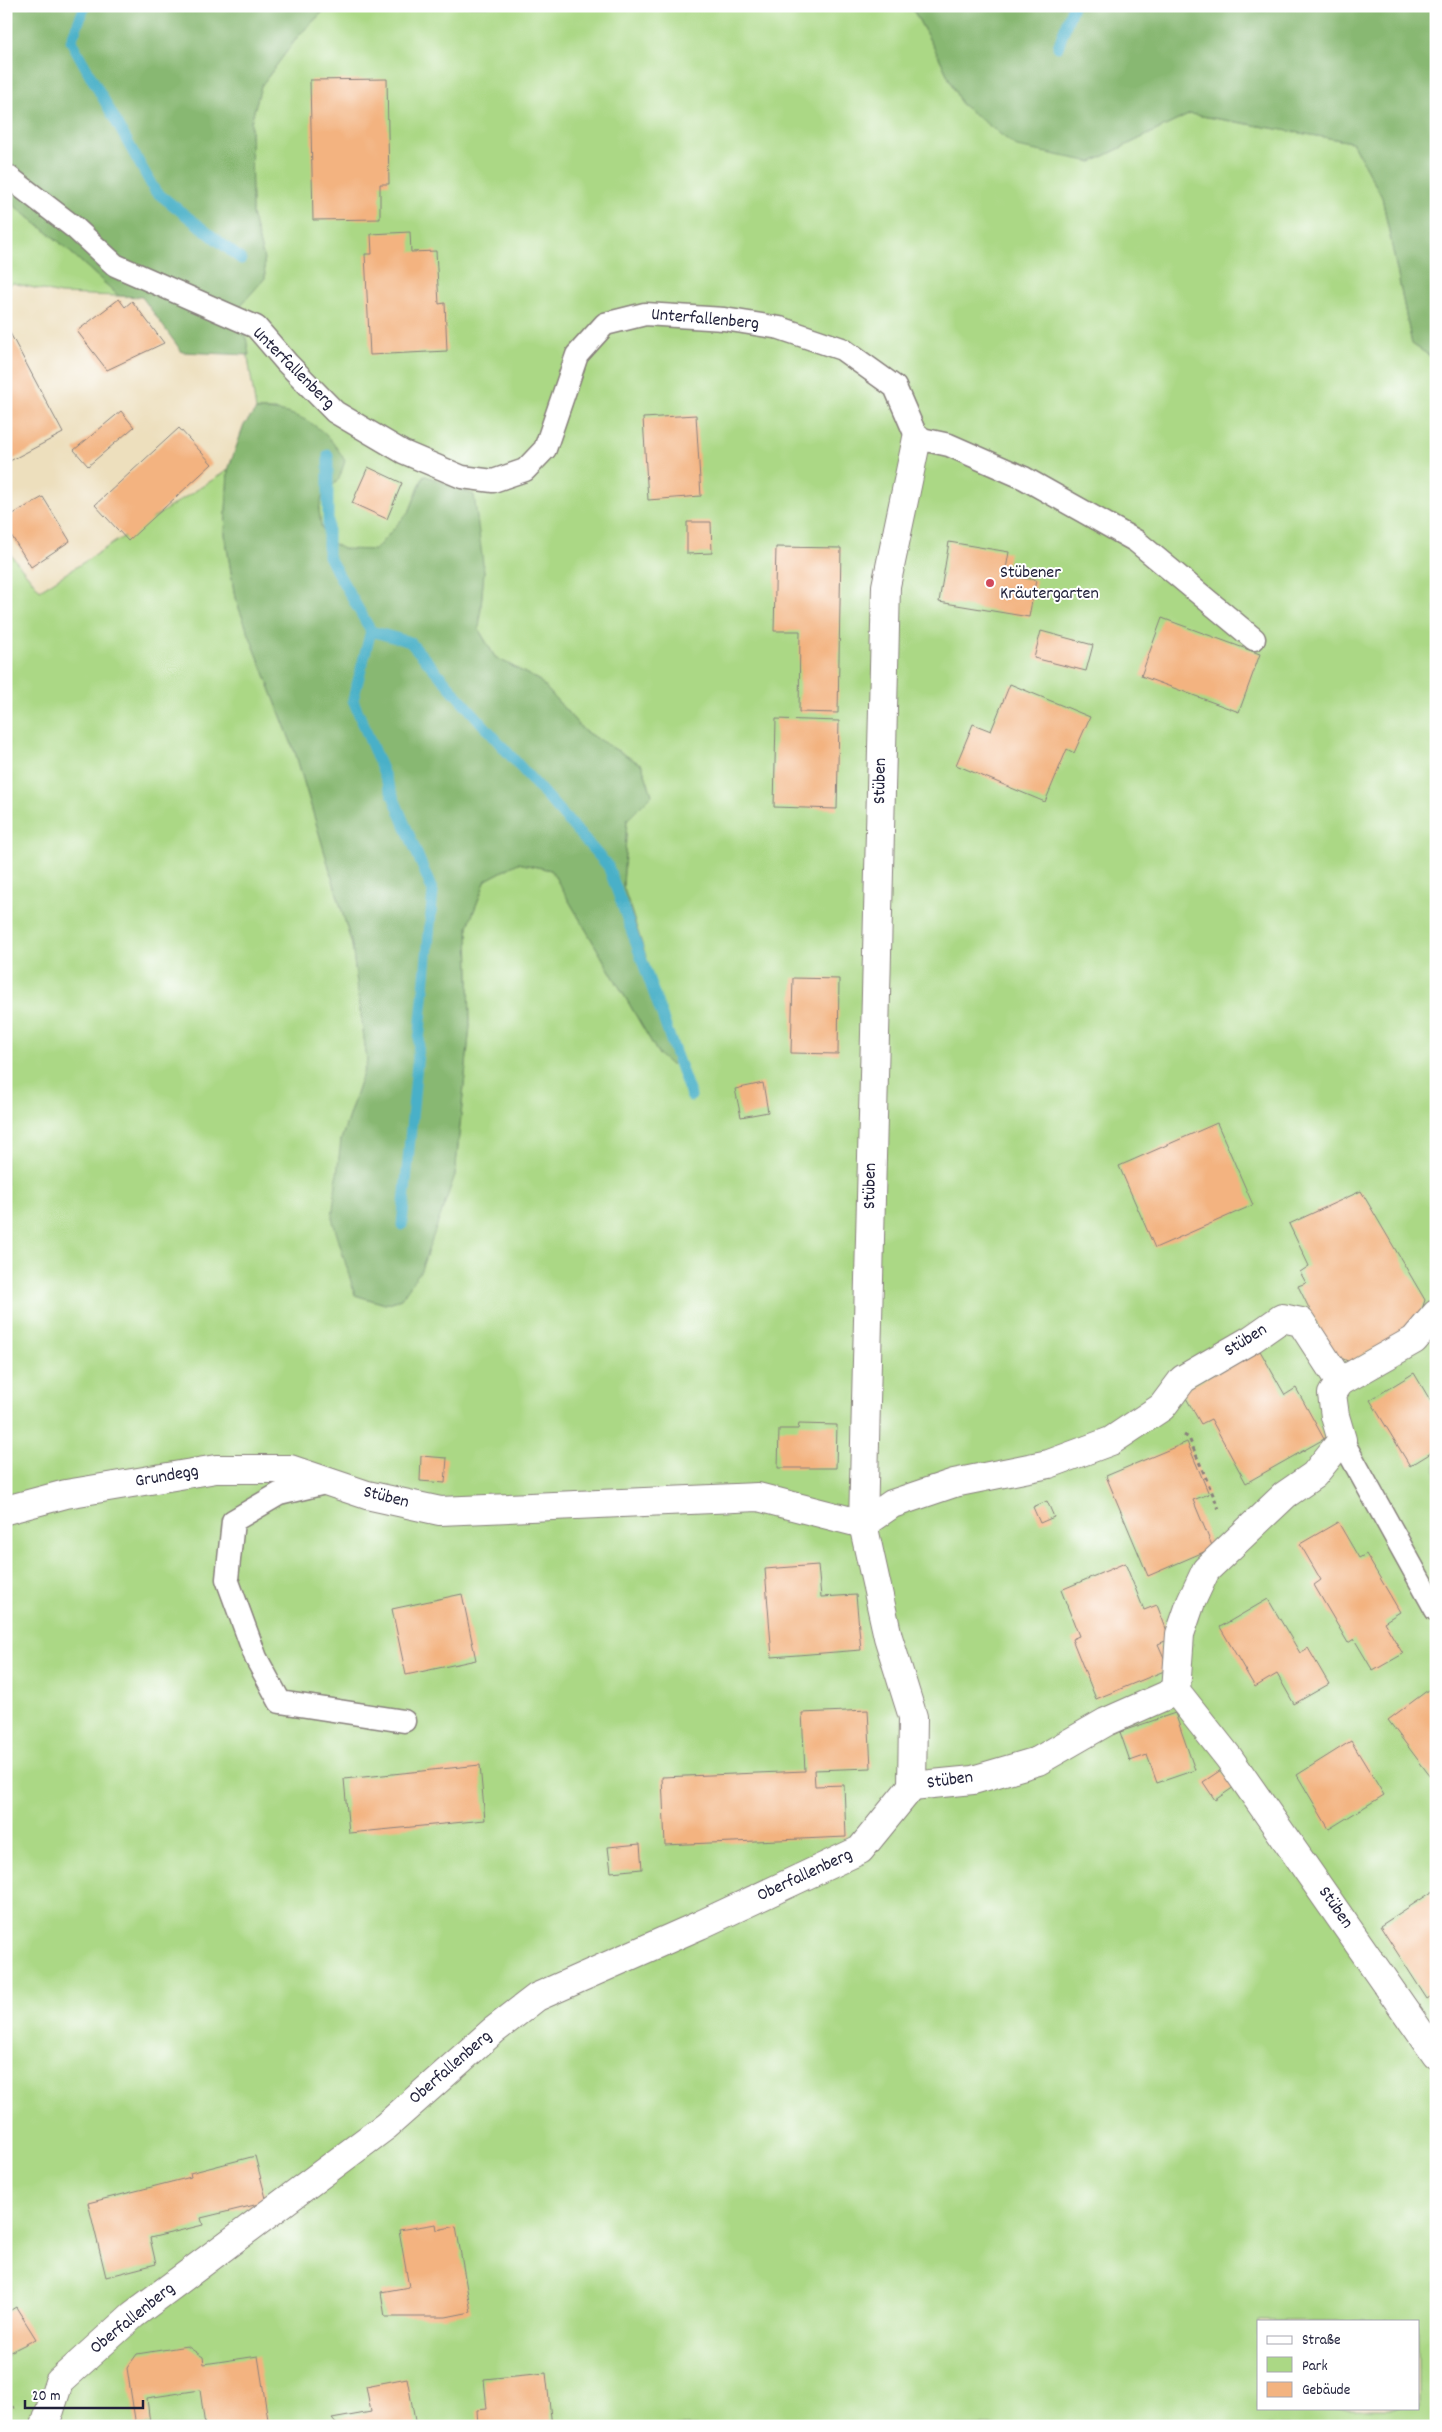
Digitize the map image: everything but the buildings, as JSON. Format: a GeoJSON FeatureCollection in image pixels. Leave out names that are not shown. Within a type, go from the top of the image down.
{"type":"FeatureCollection","features":[{"type":"Feature","properties":{"kind":"street","name":"Stüben"},"geometry":{"type":"LineString","coordinates":[[917,438],[886,586],[864,1524],[888,1637],[913,1717],[912,1786],[973,1780],[1038,1761],[1106,1722],[1176,1691],[1229,1758],[1436,2055]]}},
{"type":"Feature","properties":{"kind":"street"},"geometry":{"type":"LineString","coordinates":[[1176,1691],[1180,1634],[1191,1602],[1206,1570],[1285,1494],[1314,1475],[1342,1440],[1335,1416],[1332,1394],[1340,1382],[1414,1340],[1436,1314]]}},
{"type":"Feature","properties":{"kind":"street","name":"Stüben"},"geometry":{"type":"LineString","coordinates":[[329,1482],[367,1495],[440,1512],[758,1497],[864,1524],[892,1504],[954,1483],[1049,1464],[1111,1441],[1162,1407],[1183,1379],[1282,1318],[1301,1322],[1340,1382]]}},
{"type":"Feature","properties":{"kind":"street","name":"Grundegg"},"geometry":{"type":"LineString","coordinates":[[6,1510],[66,1494],[216,1469],[290,1469],[329,1482]]}},
{"type":"Feature","properties":{"kind":"street","name":"Oberfallenberg"},"geometry":{"type":"LineString","coordinates":[[44,2426],[59,2382],[133,2315],[386,2126],[493,2031],[537,1998],[700,1925],[860,1850],[912,1786]]}},
{"type":"Feature","properties":{"kind":"lane","name":"Unterfallenberg"},"geometry":{"type":"LineString","coordinates":[[6,174],[75,228],[116,265],[256,327],[287,364],[335,412],[403,452],[462,477],[493,481],[526,470],[545,450],[577,356],[605,324],[645,314],[724,318],[780,328],[842,349],[895,387],[917,438]]}},
{"type":"Feature","properties":{"kind":"lane"},"geometry":{"type":"LineString","coordinates":[[917,438],[949,445],[1024,478],[1136,541],[1254,639]]}},
{"type":"Feature","properties":{"kind":"lane"},"geometry":{"type":"LineString","coordinates":[[1342,1440],[1436,1610]]}},
{"type":"Feature","properties":{"kind":"lane"},"geometry":{"type":"LineString","coordinates":[[329,1482],[278,1494],[233,1521],[227,1579],[256,1658],[280,1702],[404,1721]]}},
{"type":"Feature","properties":{"kind":"path"},"geometry":{"type":"LineString","coordinates":[[1152,1414],[1188,1438],[1233,1542]]}},
{"type":"Feature","properties":{"kind":"green space"},"geometry":{"type":"Polygon","coordinates":[[[6,6],[329,6],[299,35],[261,86],[251,122],[252,214],[264,260],[265,278],[241,305],[249,355],[182,352],[142,297],[119,296],[57,240],[6,199],[6,6]]]}},
{"type":"Feature","properties":{"kind":"green space"},"geometry":{"type":"Polygon","coordinates":[[[329,6],[911,6],[939,57],[961,104],[1092,162],[1190,114],[1352,142],[1382,197],[1412,344],[1436,360],[1436,2426],[6,2426],[6,549],[40,590],[228,470],[225,534],[235,598],[296,755],[352,945],[367,1061],[341,1140],[355,1295],[385,1304],[401,1299],[455,1175],[470,1026],[468,926],[486,880],[518,863],[551,870],[659,1055],[676,1049],[623,886],[627,819],[652,795],[642,765],[584,731],[540,681],[495,657],[479,630],[484,571],[424,475],[410,510],[375,551],[343,549],[330,541],[325,534],[318,511],[322,496],[339,479],[275,410],[256,410],[240,305],[265,278],[264,260],[252,214],[251,122],[261,86],[299,35],[329,6]]]}},
{"type":"Feature","properties":{"kind":"green space"},"geometry":{"type":"Polygon","coordinates":[[[911,6],[1436,6],[1436,360],[1412,344],[1382,197],[1352,142],[1190,114],[1092,162],[1017,147],[961,104],[939,57],[911,6]]]}},
{"type":"Feature","properties":{"kind":"green space"},"geometry":{"type":"Polygon","coordinates":[[[6,199],[57,240],[119,296],[60,294],[13,283],[6,287],[6,199]]]}},
{"type":"Feature","properties":{"kind":"green space"},"geometry":{"type":"Polygon","coordinates":[[[256,410],[271,410],[297,416],[319,429],[337,448],[345,461],[339,479],[322,497],[319,510],[321,526],[329,541],[343,549],[375,550],[410,510],[424,475],[474,495],[484,571],[479,630],[495,657],[540,681],[584,731],[642,765],[652,795],[627,820],[623,886],[676,1049],[672,1066],[659,1055],[551,870],[518,863],[486,880],[468,926],[470,1026],[455,1175],[421,1270],[401,1299],[385,1304],[355,1295],[332,1218],[341,1140],[367,1061],[352,945],[296,755],[235,598],[225,534],[228,470],[244,425],[256,410]]]}},
{"type":"Feature","properties":{"kind":"waterway"},"geometry":{"type":"LineString","coordinates":[[85,6],[71,41],[155,191],[241,259]]}},
{"type":"Feature","properties":{"kind":"waterway"},"geometry":{"type":"LineString","coordinates":[[1058,47],[1073,6]]}},
{"type":"Feature","properties":{"kind":"waterway"},"geometry":{"type":"LineString","coordinates":[[328,455],[328,556],[371,631],[410,642],[608,866],[691,1096]]}},
{"type":"Feature","properties":{"kind":"waterway"},"geometry":{"type":"LineString","coordinates":[[371,631],[353,700],[433,892],[402,1225]]}},
{"type":"Feature","properties":{"kind":"place","name":"Stübener Kräutergarten"},"geometry":{"type":"Point","coordinates":[990,583]}}]}
